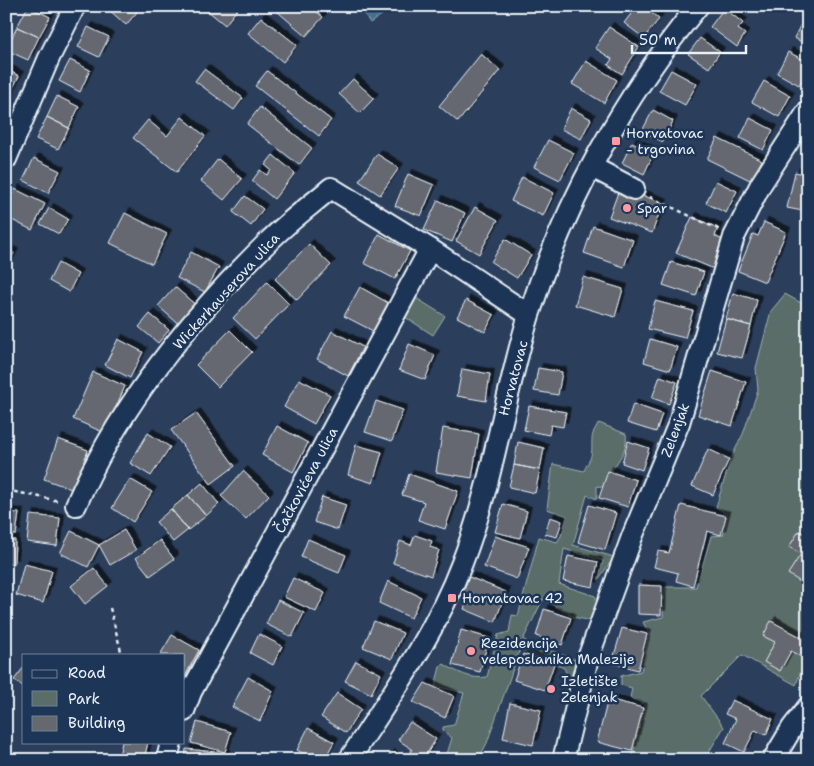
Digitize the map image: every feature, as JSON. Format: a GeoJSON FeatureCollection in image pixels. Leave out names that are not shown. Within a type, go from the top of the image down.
{"type":"FeatureCollection","features":[{"type":"Feature","properties":{"kind":"street"},"geometry":{"type":"LineString","coordinates":[[6,159],[49,58],[75,6]]}},
{"type":"Feature","properties":{"kind":"street","name":"Horvatovac"},"geometry":{"type":"LineString","coordinates":[[349,760],[402,680],[462,564],[476,522],[529,315],[570,212],[592,167],[639,88],[698,6]]}},
{"type":"Feature","properties":{"kind":"street","name":"Zelenjak"},"geometry":{"type":"LineString","coordinates":[[563,760],[588,658],[632,537],[679,423],[734,237],[761,184],[808,111]]}},
{"type":"Feature","properties":{"kind":"street"},"geometry":{"type":"LineString","coordinates":[[592,167],[634,189]]}},
{"type":"Feature","properties":{"kind":"street","name":"Wickerhauserova ulica"},"geometry":{"type":"LineString","coordinates":[[76,505],[92,468],[116,425],[168,355],[220,292],[270,239],[331,188],[430,249],[529,315]]}},
{"type":"Feature","properties":{"kind":"street","name":"Čačkovićeva ulica"},"geometry":{"type":"LineString","coordinates":[[185,709],[196,684],[430,249]]}},
{"type":"Feature","properties":{"kind":"street"},"geometry":{"type":"LineString","coordinates":[[773,760],[792,728],[808,707]]}},
{"type":"Feature","properties":{"kind":"street"},"geometry":{"type":"LineString","coordinates":[[167,760],[171,744]]}},
{"type":"Feature","properties":{"kind":"path"},"geometry":{"type":"LineString","coordinates":[[634,189],[734,237]]}},
{"type":"Feature","properties":{"kind":"path"},"geometry":{"type":"LineString","coordinates":[[6,490],[76,505]]}},
{"type":"Feature","properties":{"kind":"path"},"geometry":{"type":"LineString","coordinates":[[110,608],[122,654]]}},
{"type":"Feature","properties":{"kind":"green space"},"geometry":{"type":"Polygon","coordinates":[[[785,294],[803,304],[808,298],[808,650],[796,685],[742,655],[701,696],[724,727],[704,760],[631,760],[645,705],[630,698],[632,688],[621,685],[621,676],[641,671],[649,634],[643,622],[663,617],[665,587],[696,587],[711,536],[723,535],[728,515],[716,507],[731,458],[743,434],[758,390],[756,368],[771,311],[785,294]]]}},
{"type":"Feature","properties":{"kind":"green space"},"geometry":{"type":"Polygon","coordinates":[[[416,298],[445,316],[433,335],[405,317],[416,298]]]}},
{"type":"Feature","properties":{"kind":"green space"},"geometry":{"type":"Polygon","coordinates":[[[599,423],[626,434],[625,448],[604,487],[597,486],[597,499],[587,495],[573,545],[614,557],[598,580],[603,561],[564,549],[559,584],[595,596],[598,604],[592,621],[573,617],[543,599],[523,640],[576,660],[570,681],[564,668],[520,649],[487,743],[478,760],[445,760],[452,738],[443,730],[443,727],[454,725],[464,693],[435,686],[440,667],[444,664],[464,675],[481,678],[487,677],[498,635],[509,632],[512,615],[518,616],[539,537],[557,542],[561,536],[567,516],[547,509],[553,464],[584,471],[590,459],[593,433],[599,423]]]}},
{"type":"Feature","properties":{"kind":"water"},"geometry":{"type":"Polygon","coordinates":[[[377,6],[382,6],[386,12],[370,23],[363,12],[377,6]]]}},
{"type":"Feature","properties":{"kind":"building"},"geometry":{"type":"Polygon","coordinates":[[[28,6],[50,17],[39,37],[17,27],[28,6]]]}},
{"type":"Feature","properties":{"kind":"building"},"geometry":{"type":"Polygon","coordinates":[[[108,6],[142,6],[126,25],[107,8],[108,6]]]}},
{"type":"Feature","properties":{"kind":"building"},"geometry":{"type":"Polygon","coordinates":[[[202,6],[240,6],[225,25],[202,6]]]}},
{"type":"Feature","properties":{"kind":"building"},"geometry":{"type":"Polygon","coordinates":[[[271,6],[310,6],[323,17],[306,36],[271,6]]]}},
{"type":"Feature","properties":{"kind":"building"},"geometry":{"type":"Polygon","coordinates":[[[637,6],[643,6],[659,19],[644,38],[624,23],[637,6]]]}},
{"type":"Feature","properties":{"kind":"building"},"geometry":{"type":"Polygon","coordinates":[[[751,6],[765,6],[759,13],[751,6]]]}},
{"type":"Feature","properties":{"kind":"building"},"geometry":{"type":"Polygon","coordinates":[[[724,8],[743,23],[738,29],[745,34],[737,47],[710,27],[724,8]]]}},
{"type":"Feature","properties":{"kind":"building"},"geometry":{"type":"Polygon","coordinates":[[[806,14],[808,15],[808,45],[794,38],[806,14]]]}},
{"type":"Feature","properties":{"kind":"building"},"geometry":{"type":"Polygon","coordinates":[[[261,17],[297,45],[283,62],[248,33],[261,17]]]}},
{"type":"Feature","properties":{"kind":"building"},"geometry":{"type":"Polygon","coordinates":[[[17,27],[39,37],[28,60],[6,50],[17,27]]]}},
{"type":"Feature","properties":{"kind":"building"},"geometry":{"type":"Polygon","coordinates":[[[88,27],[109,37],[99,57],[78,47],[88,27]]]}},
{"type":"Feature","properties":{"kind":"building"},"geometry":{"type":"Polygon","coordinates":[[[609,27],[639,47],[622,74],[608,65],[612,59],[595,48],[609,27]]]}},
{"type":"Feature","properties":{"kind":"building"},"geometry":{"type":"Polygon","coordinates":[[[700,38],[720,52],[709,68],[688,54],[700,38]]]}},
{"type":"Feature","properties":{"kind":"building"},"geometry":{"type":"Polygon","coordinates":[[[788,52],[808,62],[808,70],[799,85],[777,73],[788,52]]]}},
{"type":"Feature","properties":{"kind":"building"},"geometry":{"type":"Polygon","coordinates":[[[481,54],[500,70],[458,122],[439,106],[481,54]]]}},
{"type":"Feature","properties":{"kind":"building"},"geometry":{"type":"Polygon","coordinates":[[[70,60],[90,70],[80,92],[59,81],[70,60]]]}},
{"type":"Feature","properties":{"kind":"building"},"geometry":{"type":"Polygon","coordinates":[[[586,61],[617,80],[604,103],[572,84],[586,61]]]}},
{"type":"Feature","properties":{"kind":"building"},"geometry":{"type":"Polygon","coordinates":[[[6,69],[19,76],[6,102],[6,69]]]}},
{"type":"Feature","properties":{"kind":"building"},"geometry":{"type":"Polygon","coordinates":[[[204,69],[243,98],[234,110],[195,81],[204,69]]]}},
{"type":"Feature","properties":{"kind":"building"},"geometry":{"type":"Polygon","coordinates":[[[671,70],[697,84],[685,105],[659,91],[671,70]]]}},
{"type":"Feature","properties":{"kind":"building"},"geometry":{"type":"Polygon","coordinates":[[[267,71],[331,120],[319,136],[255,86],[267,71]]]}},
{"type":"Feature","properties":{"kind":"building"},"geometry":{"type":"Polygon","coordinates":[[[353,79],[374,98],[360,113],[339,94],[353,79]]]}},
{"type":"Feature","properties":{"kind":"building"},"geometry":{"type":"Polygon","coordinates":[[[764,81],[790,96],[779,117],[752,102],[764,81]]]}},
{"type":"Feature","properties":{"kind":"building"},"geometry":{"type":"Polygon","coordinates":[[[57,96],[79,107],[69,128],[47,117],[57,96]]]}},
{"type":"Feature","properties":{"kind":"building"},"geometry":{"type":"Polygon","coordinates":[[[260,107],[312,148],[299,165],[247,124],[260,107]]]}},
{"type":"Feature","properties":{"kind":"building"},"geometry":{"type":"Polygon","coordinates":[[[571,108],[591,119],[581,139],[561,129],[571,108]]]}},
{"type":"Feature","properties":{"kind":"building"},"geometry":{"type":"Polygon","coordinates":[[[653,110],[673,121],[663,142],[642,131],[653,110]]]}},
{"type":"Feature","properties":{"kind":"building"},"geometry":{"type":"Polygon","coordinates":[[[47,117],[69,128],[58,149],[36,139],[47,117]]]}},
{"type":"Feature","properties":{"kind":"building"},"geometry":{"type":"Polygon","coordinates":[[[182,117],[205,136],[177,172],[133,138],[148,120],[167,136],[182,117]]]}},
{"type":"Feature","properties":{"kind":"building"},"geometry":{"type":"Polygon","coordinates":[[[750,118],[773,130],[763,150],[740,138],[750,118]]]}},
{"type":"Feature","properties":{"kind":"building"},"geometry":{"type":"Polygon","coordinates":[[[717,138],[762,160],[752,181],[707,159],[717,138]]]}},
{"type":"Feature","properties":{"kind":"building"},"geometry":{"type":"Polygon","coordinates":[[[548,140],[574,153],[560,180],[534,167],[548,140]]]}},
{"type":"Feature","properties":{"kind":"building"},"geometry":{"type":"Polygon","coordinates":[[[632,142],[654,153],[644,174],[622,163],[632,142]]]}},
{"type":"Feature","properties":{"kind":"building"},"geometry":{"type":"Polygon","coordinates":[[[377,154],[399,168],[380,195],[359,181],[377,154]]]}},
{"type":"Feature","properties":{"kind":"building"},"geometry":{"type":"Polygon","coordinates":[[[273,155],[295,173],[274,199],[252,181],[260,170],[267,175],[271,170],[265,165],[273,155]]]}},
{"type":"Feature","properties":{"kind":"building"},"geometry":{"type":"Polygon","coordinates":[[[34,158],[60,171],[48,193],[23,180],[34,158]]]}},
{"type":"Feature","properties":{"kind":"building"},"geometry":{"type":"Polygon","coordinates":[[[218,159],[242,179],[224,200],[201,181],[218,159]]]}},
{"type":"Feature","properties":{"kind":"building"},"geometry":{"type":"Polygon","coordinates":[[[795,172],[808,175],[808,212],[787,208],[795,172]]]}},
{"type":"Feature","properties":{"kind":"building"},"geometry":{"type":"Polygon","coordinates":[[[408,174],[434,185],[421,216],[395,206],[408,174]]]}},
{"type":"Feature","properties":{"kind":"building"},"geometry":{"type":"Polygon","coordinates":[[[522,177],[554,193],[543,216],[511,201],[522,177]]]}},
{"type":"Feature","properties":{"kind":"building"},"geometry":{"type":"Polygon","coordinates":[[[716,181],[737,191],[726,213],[706,203],[716,181]]]}},
{"type":"Feature","properties":{"kind":"building"},"geometry":{"type":"Polygon","coordinates":[[[620,187],[663,203],[652,233],[609,217],[620,187]]]}},
{"type":"Feature","properties":{"kind":"building"},"geometry":{"type":"Polygon","coordinates":[[[15,189],[45,204],[32,230],[6,217],[6,208],[15,189]]]}},
{"type":"Feature","properties":{"kind":"building"},"geometry":{"type":"Polygon","coordinates":[[[245,196],[263,209],[251,226],[233,212],[245,196]]]}},
{"type":"Feature","properties":{"kind":"building"},"geometry":{"type":"Polygon","coordinates":[[[438,200],[465,213],[452,242],[424,230],[438,200]]]}},
{"type":"Feature","properties":{"kind":"building"},"geometry":{"type":"Polygon","coordinates":[[[475,207],[498,220],[479,254],[456,241],[475,207]]]}},
{"type":"Feature","properties":{"kind":"building"},"geometry":{"type":"Polygon","coordinates":[[[49,208],[68,219],[59,234],[40,224],[49,208]]]}},
{"type":"Feature","properties":{"kind":"building"},"geometry":{"type":"Polygon","coordinates":[[[125,213],[167,234],[152,264],[110,243],[125,213]]]}},
{"type":"Feature","properties":{"kind":"building"},"geometry":{"type":"Polygon","coordinates":[[[692,217],[718,228],[715,236],[726,242],[714,269],[676,253],[692,217]]]}},
{"type":"Feature","properties":{"kind":"building"},"geometry":{"type":"Polygon","coordinates":[[[764,222],[786,232],[765,282],[738,271],[753,234],[758,236],[764,222]]]}},
{"type":"Feature","properties":{"kind":"building"},"geometry":{"type":"Polygon","coordinates":[[[593,226],[633,240],[624,267],[584,253],[593,226]]]}},
{"type":"Feature","properties":{"kind":"building"},"geometry":{"type":"Polygon","coordinates":[[[379,234],[410,251],[395,279],[364,263],[379,234]]]}},
{"type":"Feature","properties":{"kind":"building"},"geometry":{"type":"Polygon","coordinates":[[[505,239],[531,255],[517,278],[491,262],[505,239]]]}},
{"type":"Feature","properties":{"kind":"building"},"geometry":{"type":"Polygon","coordinates":[[[309,244],[331,265],[297,300],[275,279],[309,244]]]}},
{"type":"Feature","properties":{"kind":"building"},"geometry":{"type":"Polygon","coordinates":[[[6,250],[14,253],[6,269],[6,250]]]}},
{"type":"Feature","properties":{"kind":"building"},"geometry":{"type":"Polygon","coordinates":[[[191,252],[219,267],[205,292],[177,278],[191,252]]]}},
{"type":"Feature","properties":{"kind":"building"},"geometry":{"type":"Polygon","coordinates":[[[671,262],[704,272],[696,296],[663,285],[671,262]]]}},
{"type":"Feature","properties":{"kind":"building"},"geometry":{"type":"Polygon","coordinates":[[[58,263],[78,274],[69,292],[49,281],[58,263]]]}},
{"type":"Feature","properties":{"kind":"building"},"geometry":{"type":"Polygon","coordinates":[[[583,277],[623,289],[615,317],[575,305],[583,277]]]}},
{"type":"Feature","properties":{"kind":"building"},"geometry":{"type":"Polygon","coordinates":[[[267,282],[289,304],[255,339],[233,318],[267,282]]]}},
{"type":"Feature","properties":{"kind":"building"},"geometry":{"type":"Polygon","coordinates":[[[175,287],[199,308],[182,327],[158,306],[175,287]]]}},
{"type":"Feature","properties":{"kind":"building"},"geometry":{"type":"Polygon","coordinates":[[[360,287],[390,304],[375,332],[344,316],[360,287]]]}},
{"type":"Feature","properties":{"kind":"building"},"geometry":{"type":"Polygon","coordinates":[[[733,293],[757,300],[751,326],[726,319],[733,293]]]}},
{"type":"Feature","properties":{"kind":"building"},"geometry":{"type":"Polygon","coordinates":[[[466,300],[494,315],[485,332],[457,317],[466,300]]]}},
{"type":"Feature","properties":{"kind":"building"},"geometry":{"type":"Polygon","coordinates":[[[655,301],[693,311],[685,338],[648,329],[655,301]]]}},
{"type":"Feature","properties":{"kind":"building"},"geometry":{"type":"Polygon","coordinates":[[[150,314],[169,330],[158,343],[139,327],[150,314]]]}},
{"type":"Feature","properties":{"kind":"building"},"geometry":{"type":"Polygon","coordinates":[[[726,319],[751,326],[742,358],[717,352],[726,319]]]}},
{"type":"Feature","properties":{"kind":"building"},"geometry":{"type":"Polygon","coordinates":[[[230,330],[252,352],[218,387],[196,365],[230,330]]]}},
{"type":"Feature","properties":{"kind":"building"},"geometry":{"type":"Polygon","coordinates":[[[332,331],[363,347],[348,376],[317,359],[332,331]]]}},
{"type":"Feature","properties":{"kind":"building"},"geometry":{"type":"Polygon","coordinates":[[[118,339],[143,352],[130,378],[105,365],[118,339]]]}},
{"type":"Feature","properties":{"kind":"building"},"geometry":{"type":"Polygon","coordinates":[[[650,339],[677,347],[670,370],[644,362],[650,339]]]}},
{"type":"Feature","properties":{"kind":"building"},"geometry":{"type":"Polygon","coordinates":[[[409,344],[435,355],[425,380],[399,370],[409,344]]]}},
{"type":"Feature","properties":{"kind":"building"},"geometry":{"type":"Polygon","coordinates":[[[538,368],[562,372],[558,395],[534,391],[538,368]]]}},
{"type":"Feature","properties":{"kind":"building"},"geometry":{"type":"Polygon","coordinates":[[[462,369],[490,374],[486,401],[457,396],[462,369]]]}},
{"type":"Feature","properties":{"kind":"building"},"geometry":{"type":"Polygon","coordinates":[[[712,371],[746,382],[732,426],[698,415],[712,371]]]}},
{"type":"Feature","properties":{"kind":"building"},"geometry":{"type":"Polygon","coordinates":[[[93,372],[125,386],[105,433],[73,419],[93,372]]]}},
{"type":"Feature","properties":{"kind":"building"},"geometry":{"type":"Polygon","coordinates":[[[660,376],[677,382],[669,404],[652,398],[660,376]]]}},
{"type":"Feature","properties":{"kind":"building"},"geometry":{"type":"Polygon","coordinates":[[[299,379],[330,395],[314,424],[284,407],[299,379]]]}},
{"type":"Feature","properties":{"kind":"building"},"geometry":{"type":"Polygon","coordinates":[[[376,401],[403,410],[392,441],[365,432],[376,401]]]}},
{"type":"Feature","properties":{"kind":"building"},"geometry":{"type":"Polygon","coordinates":[[[633,404],[662,414],[656,432],[627,423],[633,404]]]}},
{"type":"Feature","properties":{"kind":"building"},"geometry":{"type":"Polygon","coordinates":[[[529,406],[566,412],[563,427],[551,425],[549,435],[524,430],[529,406]]]}},
{"type":"Feature","properties":{"kind":"building"},"geometry":{"type":"Polygon","coordinates":[[[196,413],[235,466],[211,484],[171,430],[196,413]]]}},
{"type":"Feature","properties":{"kind":"building"},"geometry":{"type":"Polygon","coordinates":[[[277,426],[308,443],[293,472],[262,455],[277,426]]]}},
{"type":"Feature","properties":{"kind":"building"},"geometry":{"type":"Polygon","coordinates":[[[443,428],[479,434],[472,478],[436,472],[443,428]]]}},
{"type":"Feature","properties":{"kind":"building"},"geometry":{"type":"Polygon","coordinates":[[[148,433],[170,447],[151,476],[130,463],[148,433]]]}},
{"type":"Feature","properties":{"kind":"building"},"geometry":{"type":"Polygon","coordinates":[[[58,439],[88,450],[74,490],[44,479],[58,439]]]}},
{"type":"Feature","properties":{"kind":"building"},"geometry":{"type":"Polygon","coordinates":[[[628,441],[649,448],[642,470],[622,463],[628,441]]]}},
{"type":"Feature","properties":{"kind":"building"},"geometry":{"type":"Polygon","coordinates":[[[518,442],[544,448],[540,470],[514,465],[518,442]]]}},
{"type":"Feature","properties":{"kind":"building"},"geometry":{"type":"Polygon","coordinates":[[[356,445],[382,452],[373,483],[348,475],[356,445]]]}},
{"type":"Feature","properties":{"kind":"building"},"geometry":{"type":"Polygon","coordinates":[[[708,449],[729,459],[713,495],[692,486],[708,449]]]}},
{"type":"Feature","properties":{"kind":"building"},"geometry":{"type":"Polygon","coordinates":[[[514,465],[540,470],[535,493],[509,487],[514,465]]]}},
{"type":"Feature","properties":{"kind":"building"},"geometry":{"type":"Polygon","coordinates":[[[243,471],[269,495],[246,519],[221,496],[243,471]]]}},
{"type":"Feature","properties":{"kind":"building"},"geometry":{"type":"Polygon","coordinates":[[[608,471],[636,480],[628,507],[599,498],[608,471]]]}},
{"type":"Feature","properties":{"kind":"building"},"geometry":{"type":"Polygon","coordinates":[[[409,474],[458,491],[445,529],[418,520],[424,502],[402,495],[409,474]]]}},
{"type":"Feature","properties":{"kind":"building"},"geometry":{"type":"Polygon","coordinates":[[[130,479],[152,492],[133,522],[112,508],[130,479]]]}},
{"type":"Feature","properties":{"kind":"building"},"geometry":{"type":"Polygon","coordinates":[[[202,483],[219,504],[206,516],[188,495],[202,483]]]}},
{"type":"Feature","properties":{"kind":"building"},"geometry":{"type":"Polygon","coordinates":[[[188,495],[206,516],[188,530],[171,509],[188,495]]]}},
{"type":"Feature","properties":{"kind":"building"},"geometry":{"type":"Polygon","coordinates":[[[322,497],[346,505],[338,530],[314,522],[322,497]]]}},
{"type":"Feature","properties":{"kind":"building"},"geometry":{"type":"Polygon","coordinates":[[[503,504],[527,511],[520,538],[495,532],[503,504]]]}},
{"type":"Feature","properties":{"kind":"building"},"geometry":{"type":"Polygon","coordinates":[[[589,505],[616,513],[605,550],[578,542],[589,505]]]}},
{"type":"Feature","properties":{"kind":"building"},"geometry":{"type":"Polygon","coordinates":[[[681,505],[726,516],[721,535],[707,531],[693,586],[676,581],[678,573],[654,567],[658,551],[669,553],[681,505]]]}},
{"type":"Feature","properties":{"kind":"building"},"geometry":{"type":"Polygon","coordinates":[[[171,509],[188,530],[173,542],[156,522],[171,509]]]}},
{"type":"Feature","properties":{"kind":"building"},"geometry":{"type":"Polygon","coordinates":[[[6,512],[19,513],[16,535],[6,534],[6,512]]]}},
{"type":"Feature","properties":{"kind":"building"},"geometry":{"type":"Polygon","coordinates":[[[30,515],[60,518],[57,546],[27,542],[30,515]]]}},
{"type":"Feature","properties":{"kind":"building"},"geometry":{"type":"Polygon","coordinates":[[[550,517],[562,521],[557,537],[545,534],[550,517]]]}},
{"type":"Feature","properties":{"kind":"building"},"geometry":{"type":"Polygon","coordinates":[[[124,530],[136,550],[110,565],[99,545],[124,530]]]}},
{"type":"Feature","properties":{"kind":"building"},"geometry":{"type":"Polygon","coordinates":[[[71,531],[99,545],[88,567],[60,553],[71,531]]]}},
{"type":"Feature","properties":{"kind":"building"},"geometry":{"type":"Polygon","coordinates":[[[799,531],[808,536],[808,574],[802,583],[788,574],[801,554],[789,547],[799,531]]]}},
{"type":"Feature","properties":{"kind":"building"},"geometry":{"type":"Polygon","coordinates":[[[415,535],[432,541],[430,547],[439,550],[431,576],[393,563],[400,541],[411,545],[415,535]]]}},
{"type":"Feature","properties":{"kind":"building"},"geometry":{"type":"Polygon","coordinates":[[[495,536],[529,547],[517,579],[484,567],[495,536]]]}},
{"type":"Feature","properties":{"kind":"building"},"geometry":{"type":"Polygon","coordinates":[[[308,539],[346,555],[339,573],[301,557],[308,539]]]}},
{"type":"Feature","properties":{"kind":"building"},"geometry":{"type":"Polygon","coordinates":[[[6,540],[15,540],[14,564],[6,564],[6,540]]]}},
{"type":"Feature","properties":{"kind":"building"},"geometry":{"type":"Polygon","coordinates":[[[160,540],[174,559],[150,576],[136,558],[160,540]]]}},
{"type":"Feature","properties":{"kind":"building"},"geometry":{"type":"Polygon","coordinates":[[[568,556],[598,562],[593,587],[563,581],[568,556]]]}},
{"type":"Feature","properties":{"kind":"building"},"geometry":{"type":"Polygon","coordinates":[[[24,564],[52,571],[43,603],[16,595],[24,564]]]}},
{"type":"Feature","properties":{"kind":"building"},"geometry":{"type":"Polygon","coordinates":[[[94,568],[108,586],[85,604],[71,586],[94,568]]]}},
{"type":"Feature","properties":{"kind":"building"},"geometry":{"type":"Polygon","coordinates":[[[469,577],[506,592],[495,622],[464,609],[467,600],[461,598],[469,577]]]}},
{"type":"Feature","properties":{"kind":"building"},"geometry":{"type":"Polygon","coordinates":[[[293,578],[325,593],[316,612],[284,597],[293,578]]]}},
{"type":"Feature","properties":{"kind":"building"},"geometry":{"type":"Polygon","coordinates":[[[388,581],[421,597],[411,618],[379,603],[388,581]]]}},
{"type":"Feature","properties":{"kind":"building"},"geometry":{"type":"Polygon","coordinates":[[[638,585],[662,586],[661,615],[638,614],[638,585]]]}},
{"type":"Feature","properties":{"kind":"building"},"geometry":{"type":"Polygon","coordinates":[[[278,600],[304,613],[292,637],[266,624],[278,600]]]}},
{"type":"Feature","properties":{"kind":"building"},"geometry":{"type":"Polygon","coordinates":[[[544,609],[571,618],[562,645],[536,636],[544,609]]]}},
{"type":"Feature","properties":{"kind":"building"},"geometry":{"type":"Polygon","coordinates":[[[374,621],[403,633],[392,659],[363,647],[374,621]]]}},
{"type":"Feature","properties":{"kind":"building"},"geometry":{"type":"Polygon","coordinates":[[[771,621],[808,641],[801,657],[791,651],[780,671],[764,662],[775,642],[763,636],[771,621]]]}},
{"type":"Feature","properties":{"kind":"building"},"geometry":{"type":"Polygon","coordinates":[[[622,628],[647,634],[638,670],[612,663],[622,628]]]}},
{"type":"Feature","properties":{"kind":"building","name":"Rezidencija veleposlanika Malezije"},"geometry":{"type":"Polygon","coordinates":[[[461,630],[489,638],[480,672],[452,665],[461,630]]]}},
{"type":"Feature","properties":{"kind":"building"},"geometry":{"type":"Polygon","coordinates":[[[259,634],[282,646],[273,665],[250,653],[259,634]]]}},
{"type":"Feature","properties":{"kind":"building"},"geometry":{"type":"Polygon","coordinates":[[[172,635],[199,650],[185,676],[185,654],[161,654],[172,635]]]}},
{"type":"Feature","properties":{"kind":"building"},"geometry":{"type":"Polygon","coordinates":[[[523,654],[554,664],[545,690],[514,680],[523,654]]]}},
{"type":"Feature","properties":{"kind":"building"},"geometry":{"type":"Polygon","coordinates":[[[356,661],[381,674],[371,694],[345,681],[356,661]]]}},
{"type":"Feature","properties":{"kind":"building"},"geometry":{"type":"Polygon","coordinates":[[[22,670],[22,686],[14,680],[22,670]]]}},
{"type":"Feature","properties":{"kind":"building"},"geometry":{"type":"Polygon","coordinates":[[[248,677],[273,691],[260,721],[232,707],[248,677]]]}},
{"type":"Feature","properties":{"kind":"building"},"geometry":{"type":"Polygon","coordinates":[[[425,683],[454,696],[445,718],[413,702],[425,683]]]}},
{"type":"Feature","properties":{"kind":"building"},"geometry":{"type":"Polygon","coordinates":[[[337,693],[361,709],[346,733],[321,717],[337,693]]]}},
{"type":"Feature","properties":{"kind":"building"},"geometry":{"type":"Polygon","coordinates":[[[608,699],[643,708],[632,751],[597,742],[608,699]]]}},
{"type":"Feature","properties":{"kind":"building"},"geometry":{"type":"Polygon","coordinates":[[[732,700],[773,719],[766,735],[755,730],[744,752],[725,743],[736,719],[725,714],[732,700]]]}},
{"type":"Feature","properties":{"kind":"building"},"geometry":{"type":"Polygon","coordinates":[[[510,703],[541,710],[533,745],[503,738],[510,703]]]}},
{"type":"Feature","properties":{"kind":"building"},"geometry":{"type":"Polygon","coordinates":[[[197,722],[231,732],[225,752],[191,743],[197,722]]]}},
{"type":"Feature","properties":{"kind":"building"},"geometry":{"type":"Polygon","coordinates":[[[410,722],[436,739],[423,760],[409,754],[412,749],[398,740],[410,722]]]}},
{"type":"Feature","properties":{"kind":"building"},"geometry":{"type":"Polygon","coordinates":[[[308,728],[334,742],[324,760],[315,760],[297,750],[308,728]]]}},
{"type":"Feature","properties":{"kind":"building"},"geometry":{"type":"Polygon","coordinates":[[[122,744],[148,744],[144,760],[118,760],[122,744]]]}},
{"type":"Feature","properties":{"kind":"building"},"geometry":{"type":"Polygon","coordinates":[[[186,749],[225,753],[224,760],[185,760],[186,749]]]}},
{"type":"Feature","properties":{"kind":"building"},"geometry":{"type":"Polygon","coordinates":[[[390,754],[399,760],[386,760],[390,754]]]}},
{"type":"Feature","properties":{"kind":"place","name":"Horvatovac - trgovina"},"geometry":{"type":"Point","coordinates":[616,141]}},
{"type":"Feature","properties":{"kind":"place","name":"Spar"},"geometry":{"type":"Point","coordinates":[627,208]}},
{"type":"Feature","properties":{"kind":"place","name":"Horvatovac 42"},"geometry":{"type":"Point","coordinates":[452,598]}},
{"type":"Feature","properties":{"kind":"place","name":"Rezidencija veleposlanika Malezije"},"geometry":{"type":"Point","coordinates":[471,651]}},
{"type":"Feature","properties":{"kind":"place","name":"Izletište Zelenjak"},"geometry":{"type":"Point","coordinates":[551,689]}}]}
